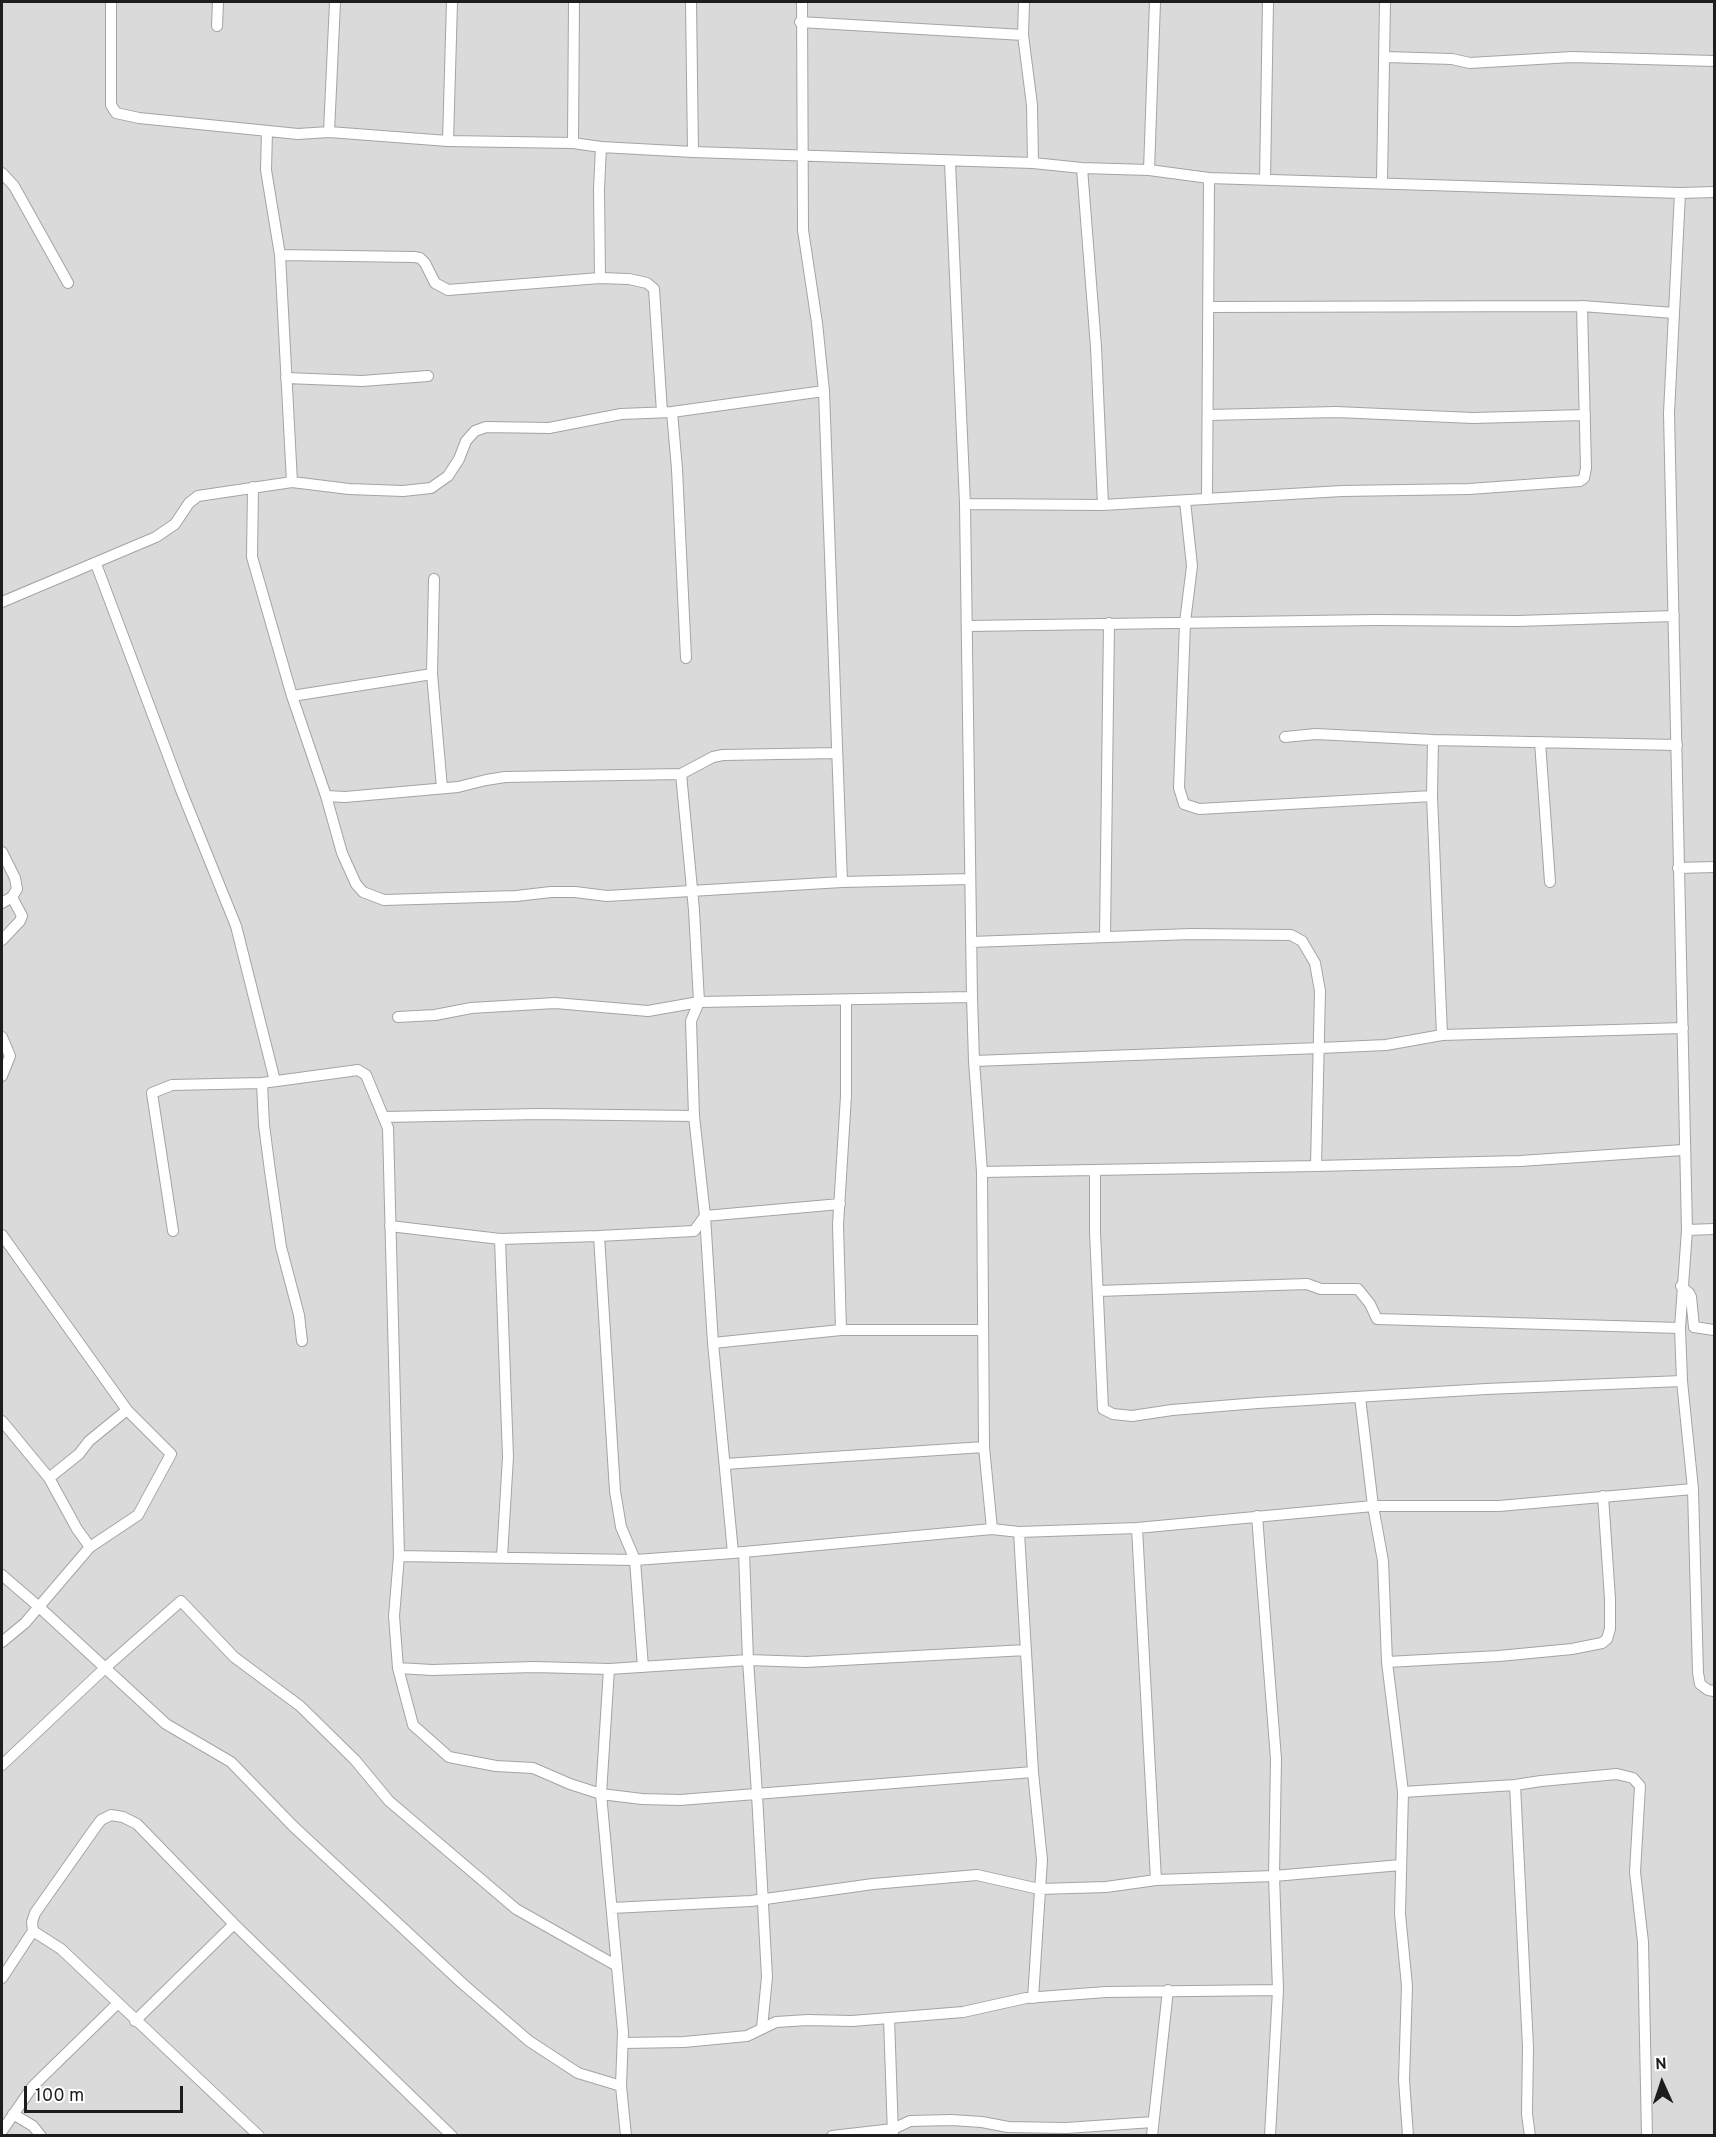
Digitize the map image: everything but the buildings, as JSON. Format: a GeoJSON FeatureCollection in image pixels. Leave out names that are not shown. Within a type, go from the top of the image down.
{"type":"FeatureCollection","features":[{"type":"Feature","properties":{"kind":"street"},"geometry":{"type":"LineString","coordinates":[[111,2],[111,105],[116,113],[139,118],[298,134],[329,132],[448,141],[573,143],[601,147],[802,157],[1033,164],[1149,170],[1209,178],[1680,193],[1714,192]]}},
{"type":"Feature","properties":{"kind":"street"},"geometry":{"type":"LineString","coordinates":[[217,26],[218,2]]}},
{"type":"Feature","properties":{"kind":"street"},"geometry":{"type":"LineString","coordinates":[[329,132],[335,2]]}},
{"type":"Feature","properties":{"kind":"street"},"geometry":{"type":"LineString","coordinates":[[448,141],[452,2]]}},
{"type":"Feature","properties":{"kind":"street"},"geometry":{"type":"LineString","coordinates":[[573,143],[574,2]]}},
{"type":"Feature","properties":{"kind":"street"},"geometry":{"type":"LineString","coordinates":[[691,2],[693,152]]}},
{"type":"Feature","properties":{"kind":"street"},"geometry":{"type":"LineString","coordinates":[[802,2],[800,22],[803,230],[817,323],[824,391],[842,882]]}},
{"type":"Feature","properties":{"kind":"street"},"geometry":{"type":"LineString","coordinates":[[1024,2],[1023,34],[1032,105],[1033,164]]}},
{"type":"Feature","properties":{"kind":"street"},"geometry":{"type":"LineString","coordinates":[[1149,170],[1155,2]]}},
{"type":"Feature","properties":{"kind":"street"},"geometry":{"type":"LineString","coordinates":[[1265,179],[1268,2]]}},
{"type":"Feature","properties":{"kind":"street"},"geometry":{"type":"LineString","coordinates":[[1382,182],[1385,2]]}},
{"type":"Feature","properties":{"kind":"street"},"geometry":{"type":"LineString","coordinates":[[800,22],[1023,34]]}},
{"type":"Feature","properties":{"kind":"street"},"geometry":{"type":"LineString","coordinates":[[1385,57],[1452,59],[1470,63],[1572,57],[1714,61]]}},
{"type":"Feature","properties":{"kind":"street"},"geometry":{"type":"LineString","coordinates":[[267,130],[266,170],[280,255],[292,482]]}},
{"type":"Feature","properties":{"kind":"street"},"geometry":{"type":"LineString","coordinates":[[600,278],[601,147]]}},
{"type":"Feature","properties":{"kind":"street"},"geometry":{"type":"LineString","coordinates":[[950,162],[965,504],[972,997],[982,1172],[984,1447],[992,1529]]}},
{"type":"Feature","properties":{"kind":"street"},"geometry":{"type":"LineString","coordinates":[[1082,168],[1096,347],[1103,505]]}},
{"type":"Feature","properties":{"kind":"street"},"geometry":{"type":"LineString","coordinates":[[2,173],[20,196],[68,283]]}},
{"type":"Feature","properties":{"kind":"street"},"geometry":{"type":"LineString","coordinates":[[1207,499],[1209,178]]}},
{"type":"Feature","properties":{"kind":"street"},"geometry":{"type":"LineString","coordinates":[[1680,193],[1669,413],[1683,1028],[1683,1150],[1687,1230],[1681,1286],[1680,1328],[1682,1381],[1693,1489],[1698,1673],[1700,1684],[1714,1691]]}},
{"type":"Feature","properties":{"kind":"street"},"geometry":{"type":"LineString","coordinates":[[280,255],[420,258],[435,283],[447,290],[600,278],[629,279],[647,283],[654,289],[667,412],[677,469],[686,657]]}},
{"type":"Feature","properties":{"kind":"street"},"geometry":{"type":"LineString","coordinates":[[965,504],[1103,505],[1342,491],[1469,489],[1574,483],[1580,481],[1585,473],[1582,306]]}},
{"type":"Feature","properties":{"kind":"street"},"geometry":{"type":"LineString","coordinates":[[1208,307],[1582,306],[1674,313]]}},
{"type":"Feature","properties":{"kind":"street"},"geometry":{"type":"LineString","coordinates":[[286,378],[362,381],[428,376]]}},
{"type":"Feature","properties":{"kind":"street"},"geometry":{"type":"LineString","coordinates":[[2,602],[156,537],[175,524],[189,503],[198,496],[292,482],[349,489],[392,491],[431,488],[448,476],[459,459],[466,441],[475,430],[486,427],[549,428],[621,414],[667,412],[824,391]]}},
{"type":"Feature","properties":{"kind":"street"},"geometry":{"type":"LineString","coordinates":[[1209,415],[1336,412],[1473,418],[1584,415]]}},
{"type":"Feature","properties":{"kind":"street"},"geometry":{"type":"LineString","coordinates":[[253,487],[252,557],[292,696],[326,796],[342,853],[356,884],[363,892],[384,900],[516,896],[551,892],[607,896],[842,882],[970,879]]}},
{"type":"Feature","properties":{"kind":"street"},"geometry":{"type":"LineString","coordinates":[[1185,501],[1192,566],[1185,622],[1179,788],[1184,804],[1199,809],[1432,796]]}},
{"type":"Feature","properties":{"kind":"street"},"geometry":{"type":"LineString","coordinates":[[96,564],[181,790],[236,926],[275,1082]]}},
{"type":"Feature","properties":{"kind":"street"},"geometry":{"type":"LineString","coordinates":[[434,579],[432,674],[442,788]]}},
{"type":"Feature","properties":{"kind":"street"},"geometry":{"type":"LineString","coordinates":[[968,626],[1376,620],[1518,621],[1674,616]]}},
{"type":"Feature","properties":{"kind":"street"},"geometry":{"type":"LineString","coordinates":[[1105,937],[1109,623]]}},
{"type":"Feature","properties":{"kind":"street"},"geometry":{"type":"LineString","coordinates":[[292,696],[432,674]]}},
{"type":"Feature","properties":{"kind":"street"},"geometry":{"type":"LineString","coordinates":[[1285,737],[1316,734],[1433,740],[1677,745]]}},
{"type":"Feature","properties":{"kind":"street"},"geometry":{"type":"LineString","coordinates":[[1433,740],[1432,796],[1442,1035]]}},
{"type":"Feature","properties":{"kind":"street"},"geometry":{"type":"LineString","coordinates":[[1540,742],[1550,882]]}},
{"type":"Feature","properties":{"kind":"street"},"geometry":{"type":"LineString","coordinates":[[326,796],[345,797],[442,788],[505,777],[681,774],[713,757],[723,755],[837,753]]}},
{"type":"Feature","properties":{"kind":"street"},"geometry":{"type":"LineString","coordinates":[[681,774],[699,1002],[691,1021],[694,1116],[705,1216],[713,1342],[725,1464],[739,1553],[757,1794],[767,1977],[762,2028]]}},
{"type":"Feature","properties":{"kind":"street"},"geometry":{"type":"LineString","coordinates":[[2,852],[15,878],[17,889],[12,897],[2,903]]}},
{"type":"Feature","properties":{"kind":"street"},"geometry":{"type":"LineString","coordinates":[[1678,868],[1714,867]]}},
{"type":"Feature","properties":{"kind":"street"},"geometry":{"type":"LineString","coordinates":[[2,940],[22,916],[12,897]]}},
{"type":"Feature","properties":{"kind":"street"},"geometry":{"type":"LineString","coordinates":[[971,942],[1191,934],[1291,935],[1302,940],[1315,963],[1320,991],[1317,1166]]}},
{"type":"Feature","properties":{"kind":"street"},"geometry":{"type":"LineString","coordinates":[[398,1017],[435,1015],[471,1008],[555,1003],[648,1011],[699,1002],[972,997]]}},
{"type":"Feature","properties":{"kind":"street"},"geometry":{"type":"LineString","coordinates":[[841,1330],[838,1225],[846,1096],[846,1000]]}},
{"type":"Feature","properties":{"kind":"street"},"geometry":{"type":"LineString","coordinates":[[974,1061],[1386,1045],[1442,1035],[1683,1028]]}},
{"type":"Feature","properties":{"kind":"street"},"geometry":{"type":"LineString","coordinates":[[2,1037],[10,1056],[2,1076]]}},
{"type":"Feature","properties":{"kind":"street"},"geometry":{"type":"LineString","coordinates":[[173,1231],[152,1093],[172,1084],[262,1083],[358,1070],[366,1075],[388,1128],[399,1556],[394,1616],[398,1668],[413,1725],[449,1757],[496,1766],[533,1768],[570,1784],[602,1794],[642,1799],[680,1800],[1033,1772]]}},
{"type":"Feature","properties":{"kind":"street"},"geometry":{"type":"LineString","coordinates":[[262,1083],[264,1125],[281,1247],[302,1341]]}},
{"type":"Feature","properties":{"kind":"street"},"geometry":{"type":"LineString","coordinates":[[384,1117],[539,1114],[694,1116]]}},
{"type":"Feature","properties":{"kind":"street"},"geometry":{"type":"LineString","coordinates":[[982,1172],[1520,1161],[1683,1150]]}},
{"type":"Feature","properties":{"kind":"street"},"geometry":{"type":"LineString","coordinates":[[1095,1170],[1103,1408],[1113,1414],[1132,1416],[1182,1409],[1486,1389],[1682,1381]]}},
{"type":"Feature","properties":{"kind":"street"},"geometry":{"type":"LineString","coordinates":[[390,1226],[500,1239],[599,1236],[694,1231],[705,1216],[840,1204]]}},
{"type":"Feature","properties":{"kind":"street"},"geometry":{"type":"LineString","coordinates":[[1687,1230],[1714,1229]]}},
{"type":"Feature","properties":{"kind":"street"},"geometry":{"type":"LineString","coordinates":[[2,1235],[127,1410],[171,1454],[138,1515],[90,1547],[25,1623],[2,1642]]}},
{"type":"Feature","properties":{"kind":"street"},"geometry":{"type":"LineString","coordinates":[[599,1236],[615,1491],[621,1527],[635,1560],[643,1667]]}},
{"type":"Feature","properties":{"kind":"street"},"geometry":{"type":"LineString","coordinates":[[500,1239],[508,1457],[502,1557]]}},
{"type":"Feature","properties":{"kind":"street"},"geometry":{"type":"LineString","coordinates":[[1098,1291],[1307,1284],[1321,1288],[1358,1289],[1377,1319],[1680,1328]]}},
{"type":"Feature","properties":{"kind":"street"},"geometry":{"type":"LineString","coordinates":[[1681,1286],[1691,1298],[1694,1327],[1714,1330]]}},
{"type":"Feature","properties":{"kind":"street"},"geometry":{"type":"LineString","coordinates":[[713,1342],[841,1330],[983,1330]]}},
{"type":"Feature","properties":{"kind":"street"},"geometry":{"type":"LineString","coordinates":[[1360,1397],[1383,1561],[1388,1662],[1403,1792],[1400,1914],[1407,1986],[1404,2080],[1408,2136]]}},
{"type":"Feature","properties":{"kind":"street"},"geometry":{"type":"LineString","coordinates":[[50,1478],[79,1454],[89,1441],[127,1410]]}},
{"type":"Feature","properties":{"kind":"street"},"geometry":{"type":"LineString","coordinates":[[2,1421],[50,1478],[77,1529],[90,1547]]}},
{"type":"Feature","properties":{"kind":"street"},"geometry":{"type":"LineString","coordinates":[[725,1464],[984,1447]]}},
{"type":"Feature","properties":{"kind":"street"},"geometry":{"type":"LineString","coordinates":[[399,1556],[635,1560],[739,1553],[992,1529],[1018,1532],[1137,1528],[1374,1506],[1499,1506],[1693,1489]]}},
{"type":"Feature","properties":{"kind":"street"},"geometry":{"type":"LineString","coordinates":[[1388,1662],[1499,1656],[1572,1649],[1602,1643],[1607,1639],[1610,1629],[1603,1496]]}},
{"type":"Feature","properties":{"kind":"street"},"geometry":{"type":"LineString","coordinates":[[1257,1516],[1276,1759],[1274,1876],[1278,1990],[1270,2136]]}},
{"type":"Feature","properties":{"kind":"street"},"geometry":{"type":"LineString","coordinates":[[1137,1528],[1156,1880]]}},
{"type":"Feature","properties":{"kind":"street"},"geometry":{"type":"LineString","coordinates":[[1018,1532],[1033,1772],[1042,1860],[1033,1998]]}},
{"type":"Feature","properties":{"kind":"street"},"geometry":{"type":"LineString","coordinates":[[2,1575],[166,1724],[231,1762],[292,1826],[463,1984],[529,2041],[578,2073],[621,2086]]}},
{"type":"Feature","properties":{"kind":"street"},"geometry":{"type":"LineString","coordinates":[[2,1765],[105,1668],[181,1601],[234,1658],[300,1706],[355,1760],[389,1801],[516,1909],[617,1966]]}},
{"type":"Feature","properties":{"kind":"street"},"geometry":{"type":"LineString","coordinates":[[398,1668],[432,1670],[534,1667],[609,1669],[748,1660],[806,1662],[1026,1650]]}},
{"type":"Feature","properties":{"kind":"street"},"geometry":{"type":"LineString","coordinates":[[609,1669],[602,1794],[623,2043],[621,2086],[626,2136]]}},
{"type":"Feature","properties":{"kind":"street"},"geometry":{"type":"LineString","coordinates":[[1403,1792],[1515,1785],[1534,1781],[1617,1774],[1634,1778],[1640,1786],[1635,1872],[1643,1942],[1647,2136]]}},
{"type":"Feature","properties":{"kind":"street"},"geometry":{"type":"LineString","coordinates":[[1515,1785],[1528,2047],[1527,2114],[1530,2136]]}},
{"type":"Feature","properties":{"kind":"street"},"geometry":{"type":"LineString","coordinates":[[2,1978],[33,1931],[32,1922],[35,1913],[101,1820],[111,1815],[123,1817],[136,1824],[234,1924],[452,2136]]}},
{"type":"Feature","properties":{"kind":"street"},"geometry":{"type":"LineString","coordinates":[[612,1908],[763,1899],[873,1884],[978,1875],[1039,1889],[1106,1887],[1156,1880],[1274,1876],[1401,1865]]}},
{"type":"Feature","properties":{"kind":"street"},"geometry":{"type":"LineString","coordinates":[[135,2021],[234,1924]]}},
{"type":"Feature","properties":{"kind":"street"},"geometry":{"type":"LineString","coordinates":[[33,1931],[61,1949],[259,2136]]}},
{"type":"Feature","properties":{"kind":"street"},"geometry":{"type":"LineString","coordinates":[[623,2043],[747,2036],[776,2022],[852,2021],[963,2012],[1033,1998],[1168,1990],[1278,1990]]}},
{"type":"Feature","properties":{"kind":"street"},"geometry":{"type":"LineString","coordinates":[[1152,2136],[1168,1990]]}},
{"type":"Feature","properties":{"kind":"street"},"geometry":{"type":"LineString","coordinates":[[2,2132],[33,2086],[117,2004]]}},
{"type":"Feature","properties":{"kind":"street"},"geometry":{"type":"LineString","coordinates":[[889,2018],[893,2132]]}},
{"type":"Feature","properties":{"kind":"street"},"geometry":{"type":"LineString","coordinates":[[13,2114],[33,2126],[41,2136]]}},
{"type":"Feature","properties":{"kind":"street"},"geometry":{"type":"LineString","coordinates":[[832,2136],[893,2132],[910,2121],[951,2120],[1008,2127],[1066,2128],[1153,2122]]}},
{"type":"Feature","properties":{"kind":"shaded area"},"geometry":{"type":"Polygon","coordinates":[[[2,2],[1714,2],[1714,2135],[2,2135],[2,2]]]}}]}
